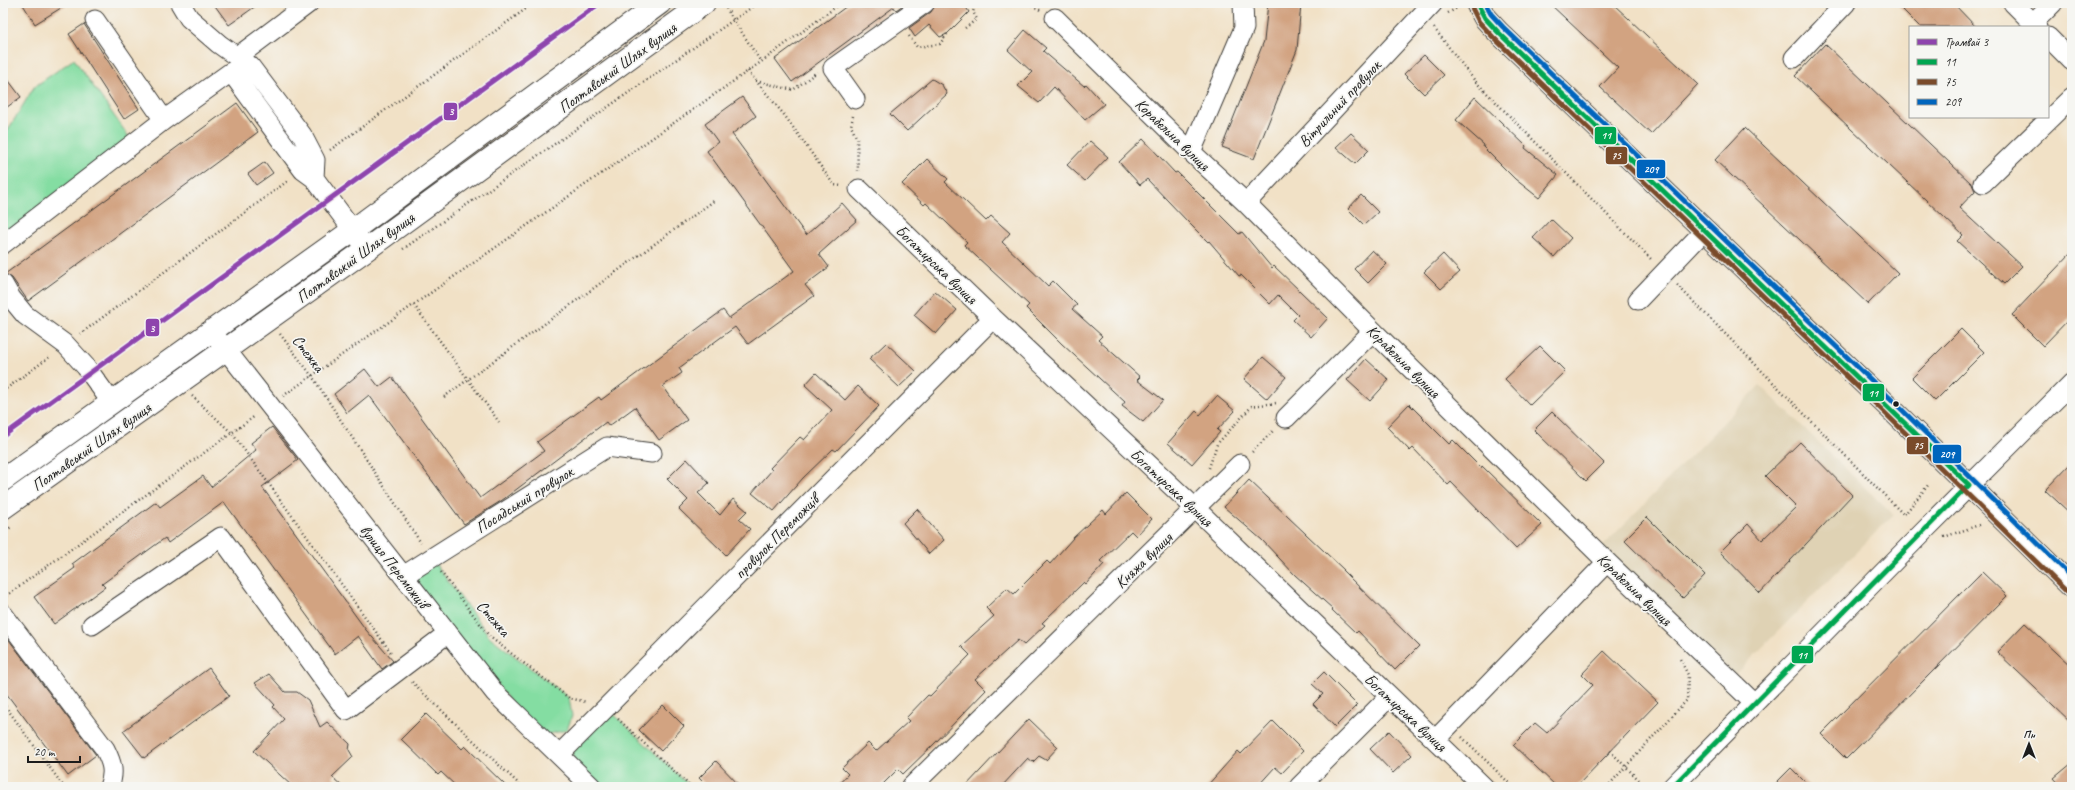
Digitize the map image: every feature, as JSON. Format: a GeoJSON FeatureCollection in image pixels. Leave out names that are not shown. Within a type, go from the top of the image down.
{"type":"FeatureCollection","features":[{"type":"Feature","properties":{"kind":"main road","name":"Полтавський Шлях вулиця"},"geometry":{"type":"LineString","coordinates":[[3,480],[353,230],[660,3]]}},
{"type":"Feature","properties":{"kind":"main road"},"geometry":{"type":"LineString","coordinates":[[1477,3],[1486,18],[1498,32],[2072,586]]}},
{"type":"Feature","properties":{"kind":"main road","name":"Полтавський Шлях вулиця"},"geometry":{"type":"LineString","coordinates":[[3,508],[367,249],[703,5]]}},
{"type":"Feature","properties":{"kind":"street"},"geometry":{"type":"LineString","coordinates":[[180,3],[189,18],[219,44],[250,66],[297,128],[311,169]]}},
{"type":"Feature","properties":{"kind":"street"},"geometry":{"type":"LineString","coordinates":[[237,57],[309,3]]}},
{"type":"Feature","properties":{"kind":"street"},"geometry":{"type":"LineString","coordinates":[[855,99],[834,68],[925,3]]}},
{"type":"Feature","properties":{"kind":"street"},"geometry":{"type":"LineString","coordinates":[[1191,152],[1244,28],[1243,3]]}},
{"type":"Feature","properties":{"kind":"street","name":"Вітрильний провулок"},"geometry":{"type":"LineString","coordinates":[[1246,203],[1433,3]]}},
{"type":"Feature","properties":{"kind":"street"},"geometry":{"type":"LineString","coordinates":[[1794,58],[1846,3]]}},
{"type":"Feature","properties":{"kind":"street"},"geometry":{"type":"LineString","coordinates":[[2013,3],[2035,25],[2053,3]]}},
{"type":"Feature","properties":{"kind":"street","name":"Корабельна вулиця"},"geometry":{"type":"LineString","coordinates":[[1054,18],[1191,152],[1246,203],[1373,331],[1607,562],[1754,703]]}},
{"type":"Feature","properties":{"kind":"street"},"geometry":{"type":"LineString","coordinates":[[95,20],[164,120]]}},
{"type":"Feature","properties":{"kind":"street"},"geometry":{"type":"LineString","coordinates":[[2049,38],[2072,61]]}},
{"type":"Feature","properties":{"kind":"street"},"geometry":{"type":"LineString","coordinates":[[6,236],[231,72],[311,169],[367,249]]}},
{"type":"Feature","properties":{"kind":"street"},"geometry":{"type":"LineString","coordinates":[[1983,183],[2072,97]]}},
{"type":"Feature","properties":{"kind":"street","name":"Богатирська вулиця"},"geometry":{"type":"LineString","coordinates":[[859,189],[993,318],[1196,509],[1389,697],[1436,739],[1484,787]]}},
{"type":"Feature","properties":{"kind":"street"},"geometry":{"type":"LineString","coordinates":[[1638,300],[1704,231]]}},
{"type":"Feature","properties":{"kind":"street"},"geometry":{"type":"LineString","coordinates":[[3,284],[11,298],[25,315],[66,345],[91,373],[112,403]]}},
{"type":"Feature","properties":{"kind":"street","name":"провулок Переможців"},"geometry":{"type":"LineString","coordinates":[[559,755],[993,318]]}},
{"type":"Feature","properties":{"kind":"street","name":"вулиця Переможців"},"geometry":{"type":"LineString","coordinates":[[212,331],[495,693],[592,787]]}},
{"type":"Feature","properties":{"kind":"street"},"geometry":{"type":"LineString","coordinates":[[1286,418],[1373,331]]}},
{"type":"Feature","properties":{"kind":"street"},"geometry":{"type":"LineString","coordinates":[[1672,787],[1969,485],[2072,383]]}},
{"type":"Feature","properties":{"kind":"street","name":"Посадський провулок"},"geometry":{"type":"LineString","coordinates":[[403,576],[607,447],[652,453]]}},
{"type":"Feature","properties":{"kind":"street","name":"Княжа вулиця"},"geometry":{"type":"LineString","coordinates":[[911,787],[1196,509],[1240,464]]}},
{"type":"Feature","properties":{"kind":"street"},"geometry":{"type":"LineString","coordinates":[[92,625],[221,537],[346,710],[448,633]]}},
{"type":"Feature","properties":{"kind":"street"},"geometry":{"type":"LineString","coordinates":[[1436,739],[1607,562]]}},
{"type":"Feature","properties":{"kind":"street"},"geometry":{"type":"LineString","coordinates":[[3,614],[105,749],[112,764],[113,777],[109,787]]}},
{"type":"Feature","properties":{"kind":"street"},"geometry":{"type":"LineString","coordinates":[[1299,787],[1389,697]]}},
{"type":"Feature","properties":{"kind":"path"},"geometry":{"type":"LineString","coordinates":[[3,391],[311,169],[534,3]]}},
{"type":"Feature","properties":{"kind":"path"},"geometry":{"type":"LineString","coordinates":[[397,253],[758,3]]}},
{"type":"Feature","properties":{"kind":"path"},"geometry":{"type":"LineString","coordinates":[[283,396],[414,306],[761,62],[840,3]]}},
{"type":"Feature","properties":{"kind":"path"},"geometry":{"type":"LineString","coordinates":[[965,28],[977,19],[973,12],[976,3]]}},
{"type":"Feature","properties":{"kind":"path"},"geometry":{"type":"LineString","coordinates":[[999,3],[1010,6],[1020,3]]}},
{"type":"Feature","properties":{"kind":"path"},"geometry":{"type":"LineString","coordinates":[[703,5],[734,19],[761,62]]}},
{"type":"Feature","properties":{"kind":"path"},"geometry":{"type":"LineString","coordinates":[[898,21],[916,47],[940,44],[947,34]]}},
{"type":"Feature","properties":{"kind":"path"},"geometry":{"type":"LineString","coordinates":[[748,71],[785,116],[834,185],[859,189]]}},
{"type":"Feature","properties":{"kind":"path"},"geometry":{"type":"LineString","coordinates":[[444,397],[716,200]]}},
{"type":"Feature","properties":{"kind":"path"},"geometry":{"type":"LineString","coordinates":[[414,306],[498,422]]}},
{"type":"Feature","properties":{"kind":"path","name":"Стежка"},"geometry":{"type":"LineString","coordinates":[[286,330],[280,334],[312,376],[431,558],[490,637],[569,698],[606,707],[691,787]]}},
{"type":"Feature","properties":{"kind":"path"},"geometry":{"type":"LineString","coordinates":[[191,394],[232,433],[416,688],[522,787]]}},
{"type":"Feature","properties":{"kind":"path"},"geometry":{"type":"LineString","coordinates":[[1208,472],[1217,444],[1252,406],[1306,398]]}},
{"type":"Feature","properties":{"kind":"path"},"geometry":{"type":"LineString","coordinates":[[3,598],[255,416]]}},
{"type":"Feature","properties":{"kind":"path"},"geometry":{"type":"LineString","coordinates":[[1240,464],[1286,418]]}},
{"type":"Feature","properties":{"kind":"path"},"geometry":{"type":"LineString","coordinates":[[1942,538],[1979,525]]}},
{"type":"Feature","properties":{"kind":"path"},"geometry":{"type":"LineString","coordinates":[[1607,787],[1687,700],[1688,675],[1676,652]]}},
{"type":"Feature","properties":{"kind":"path"},"geometry":{"type":"LineString","coordinates":[[3,703],[64,787]]}},
{"type":"Feature","properties":{"kind":"path"},"geometry":{"type":"LineString","coordinates":[[1449,725],[1514,787]]}},
{"type":"Feature","properties":{"kind":"path"},"geometry":{"type":"LineString","coordinates":[[1610,751],[1640,781]]}},
{"type":"Feature","properties":{"kind":"shaded area"},"geometry":{"type":"Polygon","coordinates":[[[1760,385],[1893,515],[1734,676],[1602,547],[1760,385]]]}},
{"type":"Feature","properties":{"kind":"green space"},"geometry":{"type":"Polygon","coordinates":[[[74,59],[134,144],[12,238],[3,227],[3,138],[34,87],[74,59]]]}},
{"type":"Feature","properties":{"kind":"green space"},"geometry":{"type":"Polygon","coordinates":[[[431,558],[490,637],[569,698],[572,716],[567,730],[540,736],[403,576],[431,558]]]}},
{"type":"Feature","properties":{"kind":"green space"},"geometry":{"type":"Polygon","coordinates":[[[606,707],[691,787],[592,787],[574,769],[572,742],[606,707]]]}},
{"type":"Feature","properties":{"kind":"building"},"geometry":{"type":"Polygon","coordinates":[[[22,3],[69,3],[35,24],[22,3]]]}},
{"type":"Feature","properties":{"kind":"building"},"geometry":{"type":"Polygon","coordinates":[[[213,3],[260,3],[229,25],[213,3]]]}},
{"type":"Feature","properties":{"kind":"building"},"geometry":{"type":"Polygon","coordinates":[[[851,3],[906,3],[896,10],[894,7],[792,82],[775,59],[851,3]]]}},
{"type":"Feature","properties":{"kind":"building"},"geometry":{"type":"Polygon","coordinates":[[[936,3],[963,3],[969,12],[947,34],[940,37],[929,25],[915,37],[909,28],[931,12],[936,3]]]}},
{"type":"Feature","properties":{"kind":"building"},"geometry":{"type":"Polygon","coordinates":[[[1268,3],[1301,3],[1297,50],[1254,159],[1222,147],[1264,41],[1268,3]]]}},
{"type":"Feature","properties":{"kind":"building"},"geometry":{"type":"Polygon","coordinates":[[[1549,3],[1612,3],[1698,84],[1651,134],[1600,87],[1618,68],[1549,3]]]}},
{"type":"Feature","properties":{"kind":"building"},"geometry":{"type":"Polygon","coordinates":[[[1896,3],[1953,3],[1975,26],[1919,26],[1896,3]]]}},
{"type":"Feature","properties":{"kind":"building"},"geometry":{"type":"Polygon","coordinates":[[[84,24],[139,109],[124,119],[69,34],[84,24]]]}},
{"type":"Feature","properties":{"kind":"building"},"geometry":{"type":"Polygon","coordinates":[[[1025,30],[1046,48],[1043,51],[1084,86],[1086,84],[1104,104],[1085,120],[1054,87],[1039,103],[1018,86],[1032,72],[1008,50],[1025,30]]]}},
{"type":"Feature","properties":{"kind":"building"},"geometry":{"type":"Polygon","coordinates":[[[1825,44],[1972,184],[1975,191],[1959,208],[2022,266],[2004,284],[1957,241],[1963,235],[1795,76],[1825,44]]]}},
{"type":"Feature","properties":{"kind":"building"},"geometry":{"type":"Polygon","coordinates":[[[1424,55],[1444,75],[1424,94],[1404,74],[1424,55]]]}},
{"type":"Feature","properties":{"kind":"building"},"geometry":{"type":"Polygon","coordinates":[[[3,73],[21,97],[3,110],[3,73]]]}},
{"type":"Feature","properties":{"kind":"building"},"geometry":{"type":"Polygon","coordinates":[[[932,79],[942,85],[947,94],[907,131],[890,114],[932,79]]]}},
{"type":"Feature","properties":{"kind":"building"},"geometry":{"type":"Polygon","coordinates":[[[742,97],[756,116],[732,134],[806,235],[842,203],[857,220],[819,254],[829,267],[805,285],[814,296],[748,344],[735,327],[679,368],[682,373],[663,386],[687,420],[659,440],[635,407],[609,426],[606,422],[501,501],[464,524],[369,395],[347,413],[334,394],[365,369],[379,387],[392,377],[480,498],[544,451],[537,442],[599,397],[601,400],[723,310],[729,318],[794,271],[707,151],[718,142],[705,124],[742,97]]]}},
{"type":"Feature","properties":{"kind":"building"},"geometry":{"type":"Polygon","coordinates":[[[1475,97],[1526,146],[1525,148],[1558,175],[1539,198],[1515,179],[1483,147],[1484,145],[1456,120],[1475,97]]]}},
{"type":"Feature","properties":{"kind":"building"},"geometry":{"type":"Polygon","coordinates":[[[237,103],[258,132],[28,301],[12,278],[5,274],[237,103]]]}},
{"type":"Feature","properties":{"kind":"building"},"geometry":{"type":"Polygon","coordinates":[[[1745,128],[1898,273],[1868,304],[1715,160],[1745,128]]]}},
{"type":"Feature","properties":{"kind":"building"},"geometry":{"type":"Polygon","coordinates":[[[1351,133],[1369,150],[1355,164],[1336,147],[1351,133]]]}},
{"type":"Feature","properties":{"kind":"building"},"geometry":{"type":"Polygon","coordinates":[[[1143,139],[1175,173],[1177,172],[1239,234],[1242,232],[1272,268],[1274,266],[1328,318],[1311,337],[1293,320],[1298,315],[1278,295],[1270,304],[1241,275],[1239,276],[1209,241],[1208,242],[1147,179],[1140,185],[1119,162],[1143,139]]]}},
{"type":"Feature","properties":{"kind":"building"},"geometry":{"type":"Polygon","coordinates":[[[1090,141],[1108,157],[1085,181],[1067,165],[1090,141]]]}},
{"type":"Feature","properties":{"kind":"building"},"geometry":{"type":"Polygon","coordinates":[[[927,159],[948,179],[945,182],[986,221],[991,216],[1010,233],[1002,242],[1048,286],[1053,281],[1077,305],[1072,309],[1102,336],[1098,340],[1140,377],[1137,380],[1163,400],[1143,422],[1122,406],[1125,402],[1062,344],[1026,308],[1029,305],[964,245],[967,242],[926,203],[924,205],[902,184],[927,159]]]}},
{"type":"Feature","properties":{"kind":"building"},"geometry":{"type":"Polygon","coordinates":[[[265,162],[273,173],[256,185],[248,174],[265,162]]]}},
{"type":"Feature","properties":{"kind":"building"},"geometry":{"type":"Polygon","coordinates":[[[1361,195],[1378,212],[1364,225],[1348,209],[1361,195]]]}},
{"type":"Feature","properties":{"kind":"building"},"geometry":{"type":"Polygon","coordinates":[[[1551,219],[1571,238],[1554,257],[1533,238],[1551,219]]]}},
{"type":"Feature","properties":{"kind":"building"},"geometry":{"type":"Polygon","coordinates":[[[1372,250],[1387,264],[1368,283],[1354,269],[1372,250]]]}},
{"type":"Feature","properties":{"kind":"building"},"geometry":{"type":"Polygon","coordinates":[[[2072,252],[2072,316],[2043,346],[2012,315],[2072,252]]]}},
{"type":"Feature","properties":{"kind":"building"},"geometry":{"type":"Polygon","coordinates":[[[1443,254],[1460,272],[1441,289],[1424,272],[1443,254]]]}},
{"type":"Feature","properties":{"kind":"building"},"geometry":{"type":"Polygon","coordinates":[[[935,291],[957,310],[936,334],[914,315],[935,291]]]}},
{"type":"Feature","properties":{"kind":"building"},"geometry":{"type":"Polygon","coordinates":[[[1961,329],[1984,352],[1935,401],[1912,378],[1961,329]]]}},
{"type":"Feature","properties":{"kind":"building"},"geometry":{"type":"Polygon","coordinates":[[[886,343],[916,371],[899,387],[869,359],[886,343]]]}},
{"type":"Feature","properties":{"kind":"building"},"geometry":{"type":"Polygon","coordinates":[[[1540,346],[1565,371],[1530,405],[1505,379],[1540,346]]]}},
{"type":"Feature","properties":{"kind":"building"},"geometry":{"type":"Polygon","coordinates":[[[1263,357],[1286,377],[1267,399],[1244,379],[1263,357]]]}},
{"type":"Feature","properties":{"kind":"building"},"geometry":{"type":"Polygon","coordinates":[[[1366,359],[1389,380],[1370,401],[1347,380],[1366,359]]]}},
{"type":"Feature","properties":{"kind":"building"},"geometry":{"type":"Polygon","coordinates":[[[816,373],[845,400],[858,386],[879,406],[836,451],[833,449],[803,478],[774,511],[752,493],[772,470],[770,468],[800,437],[804,440],[832,410],[805,385],[816,373]]]}},
{"type":"Feature","properties":{"kind":"building"},"geometry":{"type":"Polygon","coordinates":[[[1217,396],[1235,411],[1217,430],[1220,432],[1192,464],[1168,443],[1196,411],[1200,415],[1217,396]]]}},
{"type":"Feature","properties":{"kind":"building"},"geometry":{"type":"Polygon","coordinates":[[[1409,404],[1449,444],[1453,440],[1481,468],[1482,466],[1542,525],[1516,549],[1451,482],[1448,485],[1413,448],[1410,451],[1387,427],[1409,404]]]}},
{"type":"Feature","properties":{"kind":"building"},"geometry":{"type":"Polygon","coordinates":[[[1552,412],[1604,463],[1586,481],[1534,430],[1552,412]]]}},
{"type":"Feature","properties":{"kind":"building"},"geometry":{"type":"Polygon","coordinates":[[[272,427],[298,460],[262,487],[366,630],[393,661],[382,669],[358,636],[335,654],[224,502],[168,543],[165,538],[102,584],[105,587],[54,624],[34,597],[75,568],[72,564],[156,502],[160,507],[203,476],[211,487],[256,450],[251,443],[272,427]]]}},
{"type":"Feature","properties":{"kind":"building"},"geometry":{"type":"Polygon","coordinates":[[[1800,442],[1852,495],[1760,593],[1720,552],[1748,524],[1762,540],[1796,507],[1765,476],[1800,442]]]}},
{"type":"Feature","properties":{"kind":"building"},"geometry":{"type":"Polygon","coordinates":[[[687,459],[709,483],[698,493],[720,515],[733,499],[747,511],[739,519],[750,529],[726,555],[679,509],[688,500],[667,479],[687,459]]]}},
{"type":"Feature","properties":{"kind":"building"},"geometry":{"type":"Polygon","coordinates":[[[2072,462],[2072,515],[2045,490],[2072,462]]]}},
{"type":"Feature","properties":{"kind":"building"},"geometry":{"type":"Polygon","coordinates":[[[1249,480],[1344,570],[1343,571],[1419,646],[1395,670],[1358,631],[1356,633],[1332,610],[1333,609],[1295,575],[1262,540],[1224,507],[1249,480]]]}},
{"type":"Feature","properties":{"kind":"building"},"geometry":{"type":"Polygon","coordinates":[[[1126,493],[1152,519],[1136,536],[1131,531],[1100,561],[1104,564],[1086,584],[1084,582],[1042,623],[1045,625],[1024,645],[1018,640],[975,679],[986,690],[934,744],[903,774],[898,769],[880,787],[836,787],[848,774],[842,768],[868,743],[876,751],[909,721],[906,718],[970,655],[961,646],[994,616],[986,608],[1007,588],[1014,594],[1047,561],[1050,564],[1073,538],[1103,510],[1106,514],[1126,493]]]}},
{"type":"Feature","properties":{"kind":"building"},"geometry":{"type":"Polygon","coordinates":[[[917,509],[944,540],[929,554],[903,523],[917,509]]]}},
{"type":"Feature","properties":{"kind":"building"},"geometry":{"type":"Polygon","coordinates":[[[1647,517],[1705,575],[1683,598],[1624,540],[1647,517]]]}},
{"type":"Feature","properties":{"kind":"building"},"geometry":{"type":"Polygon","coordinates":[[[1982,572],[2007,596],[1846,759],[1821,734],[1982,572]]]}},
{"type":"Feature","properties":{"kind":"building"},"geometry":{"type":"Polygon","coordinates":[[[2025,623],[2072,667],[2072,723],[1997,652],[2025,623]]]}},
{"type":"Feature","properties":{"kind":"building"},"geometry":{"type":"Polygon","coordinates":[[[3,632],[96,755],[68,776],[3,689],[3,632]]]}},
{"type":"Feature","properties":{"kind":"building"},"geometry":{"type":"Polygon","coordinates":[[[1604,651],[1658,702],[1576,787],[1557,787],[1513,745],[1535,723],[1547,733],[1593,685],[1582,674],[1604,651]]]}},
{"type":"Feature","properties":{"kind":"building"},"geometry":{"type":"Polygon","coordinates":[[[209,668],[229,696],[144,758],[123,731],[209,668]]]}},
{"type":"Feature","properties":{"kind":"building"},"geometry":{"type":"Polygon","coordinates":[[[1324,672],[1357,705],[1335,727],[1313,704],[1323,694],[1312,684],[1324,672]]]}},
{"type":"Feature","properties":{"kind":"building"},"geometry":{"type":"Polygon","coordinates":[[[269,674],[285,692],[297,692],[308,700],[320,727],[327,722],[350,744],[349,750],[353,757],[332,777],[343,787],[293,787],[254,751],[284,719],[273,707],[275,705],[255,683],[269,674]]]}},
{"type":"Feature","properties":{"kind":"building"},"geometry":{"type":"Polygon","coordinates":[[[663,705],[684,726],[661,751],[639,730],[663,705]]]}},
{"type":"Feature","properties":{"kind":"building"},"geometry":{"type":"Polygon","coordinates":[[[426,714],[462,749],[465,746],[507,787],[457,787],[441,772],[438,775],[401,739],[426,714]]]}},
{"type":"Feature","properties":{"kind":"building"},"geometry":{"type":"Polygon","coordinates":[[[1029,719],[1058,747],[1046,760],[1039,756],[1033,762],[1028,758],[1001,787],[965,787],[1029,719]]]}},
{"type":"Feature","properties":{"kind":"building"},"geometry":{"type":"Polygon","coordinates":[[[1273,721],[1303,751],[1282,773],[1275,767],[1257,787],[1206,787],[1238,751],[1241,754],[1273,721]]]}},
{"type":"Feature","properties":{"kind":"building"},"geometry":{"type":"Polygon","coordinates":[[[1389,731],[1412,755],[1393,773],[1370,749],[1389,731]]]}},
{"type":"Feature","properties":{"kind":"building"},"geometry":{"type":"Polygon","coordinates":[[[716,761],[741,787],[708,787],[699,778],[716,761]]]}},
{"type":"Feature","properties":{"kind":"building"},"geometry":{"type":"Polygon","coordinates":[[[2072,763],[2072,787],[2062,787],[2054,778],[2072,763]]]}},
{"type":"Feature","properties":{"kind":"building"},"geometry":{"type":"Polygon","coordinates":[[[1791,768],[1810,787],[1772,787],[1791,768]]]}},
{"type":"Feature","properties":{"kind":"tram line","name":"3"},"geometry":{"type":"LineString","coordinates":[[3,436],[600,3]]}},
{"type":"Feature","properties":{"kind":"transit line","name":"11"},"geometry":{"type":"LineString","coordinates":[[1477,3],[1485,18],[1498,32],[1969,485],[1672,787]]}},
{"type":"Feature","properties":{"kind":"transit line","name":"209"},"geometry":{"type":"LineString","coordinates":[[1485,3],[1491,14],[1503,27],[1893,401],[2072,577]]}},
{"type":"Feature","properties":{"kind":"transit line","name":"75"},"geometry":{"type":"LineString","coordinates":[[1471,6],[1479,22],[1493,37],[1883,411],[2067,592]]}}]}
